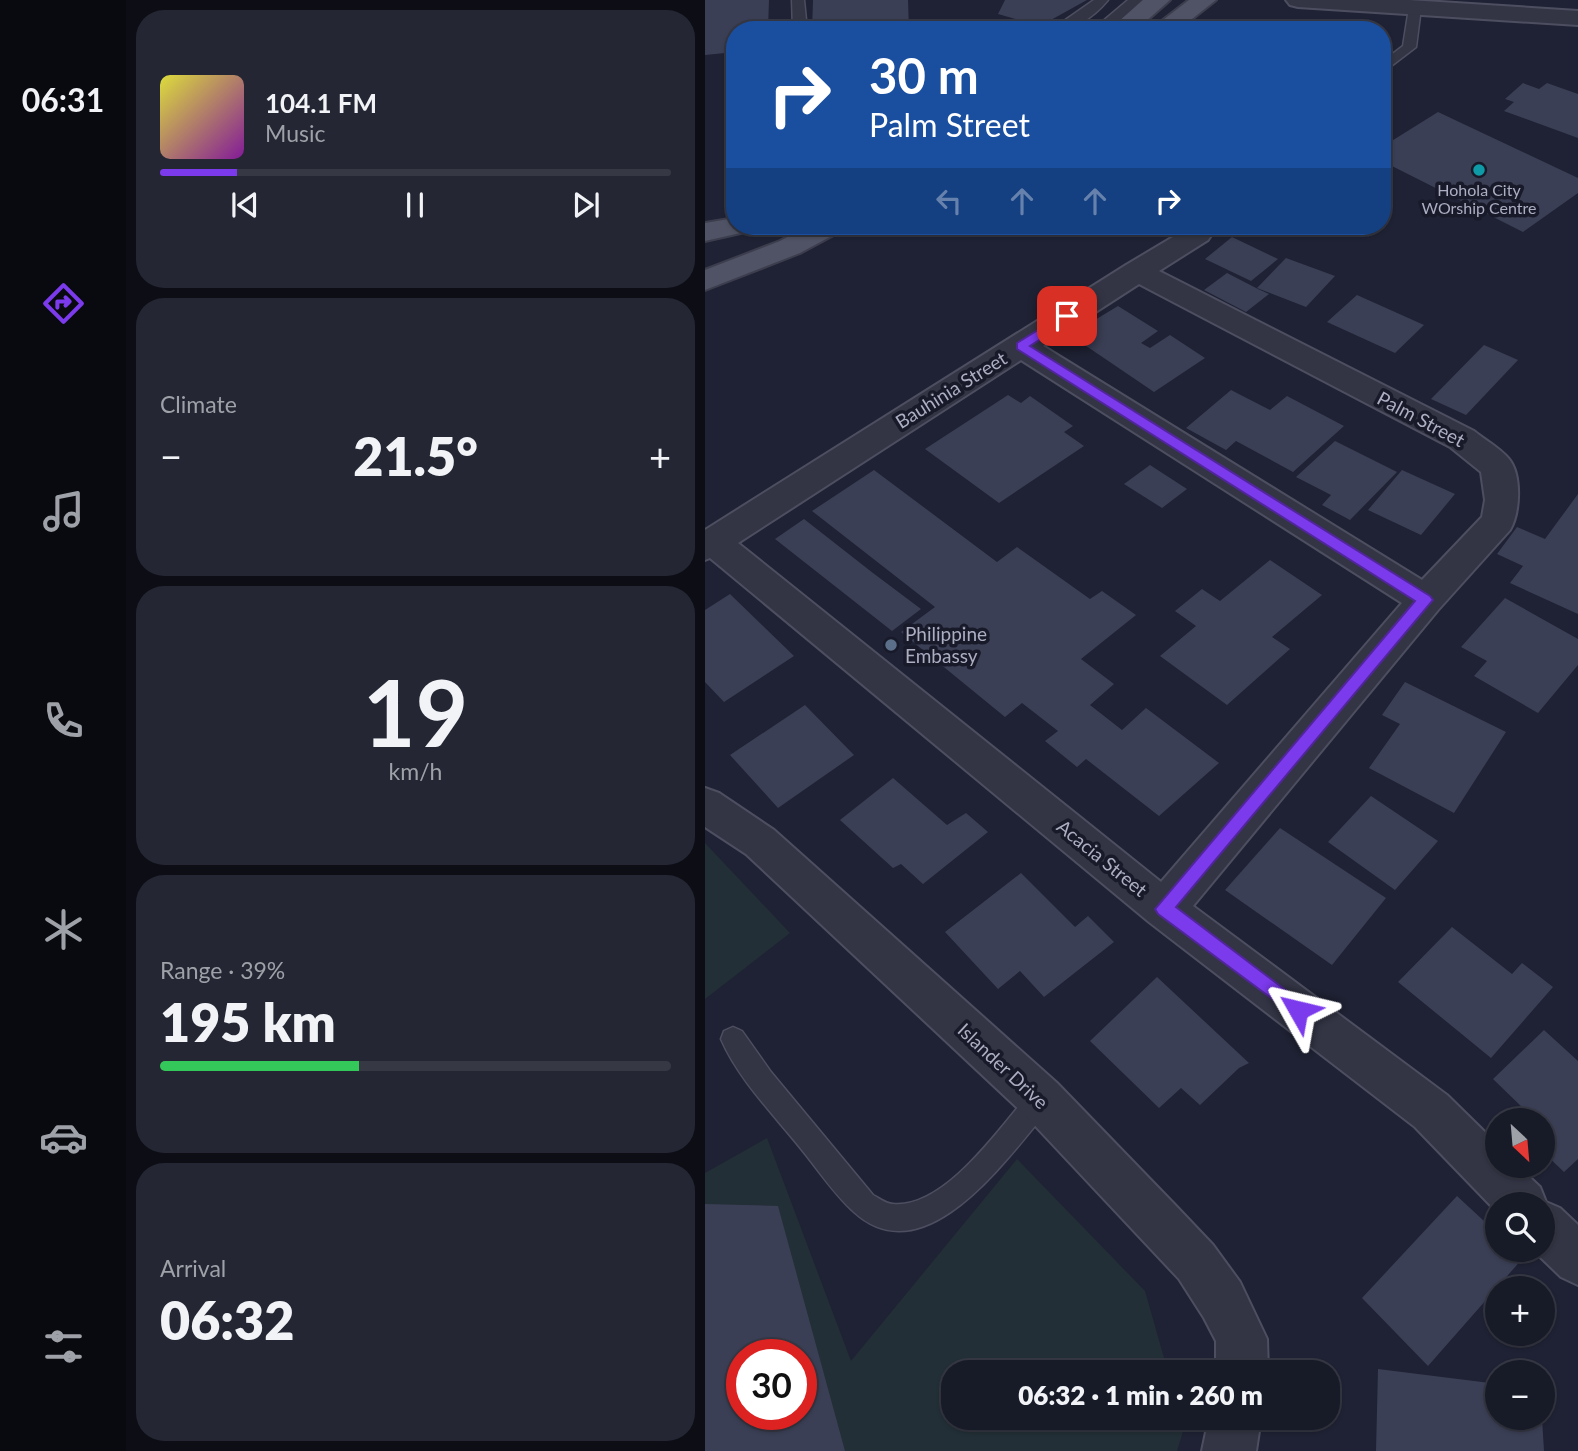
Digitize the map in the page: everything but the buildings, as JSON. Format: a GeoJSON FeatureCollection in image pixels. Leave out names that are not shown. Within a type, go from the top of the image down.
{"type":"FeatureCollection","features":[{"type":"Feature","properties":{"kind":"main road"},"geometry":{"type":"LineString","coordinates":[[1132,21],[1158,0]]}},
{"type":"Feature","properties":{"kind":"main road"},"geometry":{"type":"LineString","coordinates":[[1175,21],[1204,0]]}},
{"type":"Feature","properties":{"kind":"main road"},"geometry":{"type":"LineString","coordinates":[[705,232],[726,228]]}},
{"type":"Feature","properties":{"kind":"main road"},"geometry":{"type":"LineString","coordinates":[[705,281],[790,247],[812,235]]}},
{"type":"Feature","properties":{"kind":"street"},"geometry":{"type":"LineString","coordinates":[[1298,0],[1578,18]]}},
{"type":"Feature","properties":{"kind":"street","name":"Bauhinia Street"},"geometry":{"type":"LineString","coordinates":[[708,544],[1196,235]]}},
{"type":"Feature","properties":{"kind":"street","name":"Palm Street"},"geometry":{"type":"LineString","coordinates":[[1136,271],[1462,439],[1497,467],[1502,500],[1498,521],[1425,600],[1164,909]]}},
{"type":"Feature","properties":{"kind":"street"},"geometry":{"type":"LineString","coordinates":[[1021,346],[1425,600]]}},
{"type":"Feature","properties":{"kind":"street","name":"Acacia Street"},"geometry":{"type":"LineString","coordinates":[[708,544],[1164,909],[1431,1111],[1511,1192]]}},
{"type":"Feature","properties":{"kind":"street","name":"Islander Drive"},"geometry":{"type":"LineString","coordinates":[[705,805],[760,842],[1041,1099],[1196,1262],[1222,1300],[1241,1339],[1242,1360]]}},
{"type":"Feature","properties":{"kind":"street"},"geometry":{"type":"LineString","coordinates":[[1555,1237],[1578,1260]]}},
{"type":"Feature","properties":{"kind":"street"},"geometry":{"type":"LineString","coordinates":[[1229,1451],[1233,1430]]}},
{"type":"Feature","properties":{"kind":"lane"},"geometry":{"type":"LineString","coordinates":[[798,0],[799,21]]}},
{"type":"Feature","properties":{"kind":"lane"},"geometry":{"type":"LineString","coordinates":[[1073,21],[1102,0]]}},
{"type":"Feature","properties":{"kind":"lane"},"geometry":{"type":"LineString","coordinates":[[1112,21],[1136,0]]}},
{"type":"Feature","properties":{"kind":"lane"},"geometry":{"type":"LineString","coordinates":[[1391,62],[1409,47],[1415,8]]}},
{"type":"Feature","properties":{"kind":"lane"},"geometry":{"type":"LineString","coordinates":[[733,1039],[762,1080],[842,1179],[864,1204],[888,1218],[922,1215],[964,1187],[1041,1099]]}},
{"type":"Feature","properties":{"kind":"shaded area"},"geometry":{"type":"Polygon","coordinates":[[[705,843],[790,933],[705,999],[705,843]]]}},
{"type":"Feature","properties":{"kind":"shaded area"},"geometry":{"type":"Polygon","coordinates":[[[767,1138],[851,1361],[1017,1159],[1145,1291],[1165,1360],[941,1360],[941,1430],[1183,1430],[1177,1451],[705,1451],[705,1173],[767,1138]]]}},
{"type":"Feature","properties":{"kind":"place","name":"Hohola City WOrship Centre"},"geometry":{"type":"Point","coordinates":[1479,170]}},
{"type":"Feature","properties":{"kind":"place","name":"Philippine Embassy"},"geometry":{"type":"Point","coordinates":[891,645]}},
{"type":"Feature","properties":{"kind":"route"},"geometry":{"type":"LineString","coordinates":[[1067,316],[1021,346],[1425,600],[1164,909],[1298,1010]]}}]}
